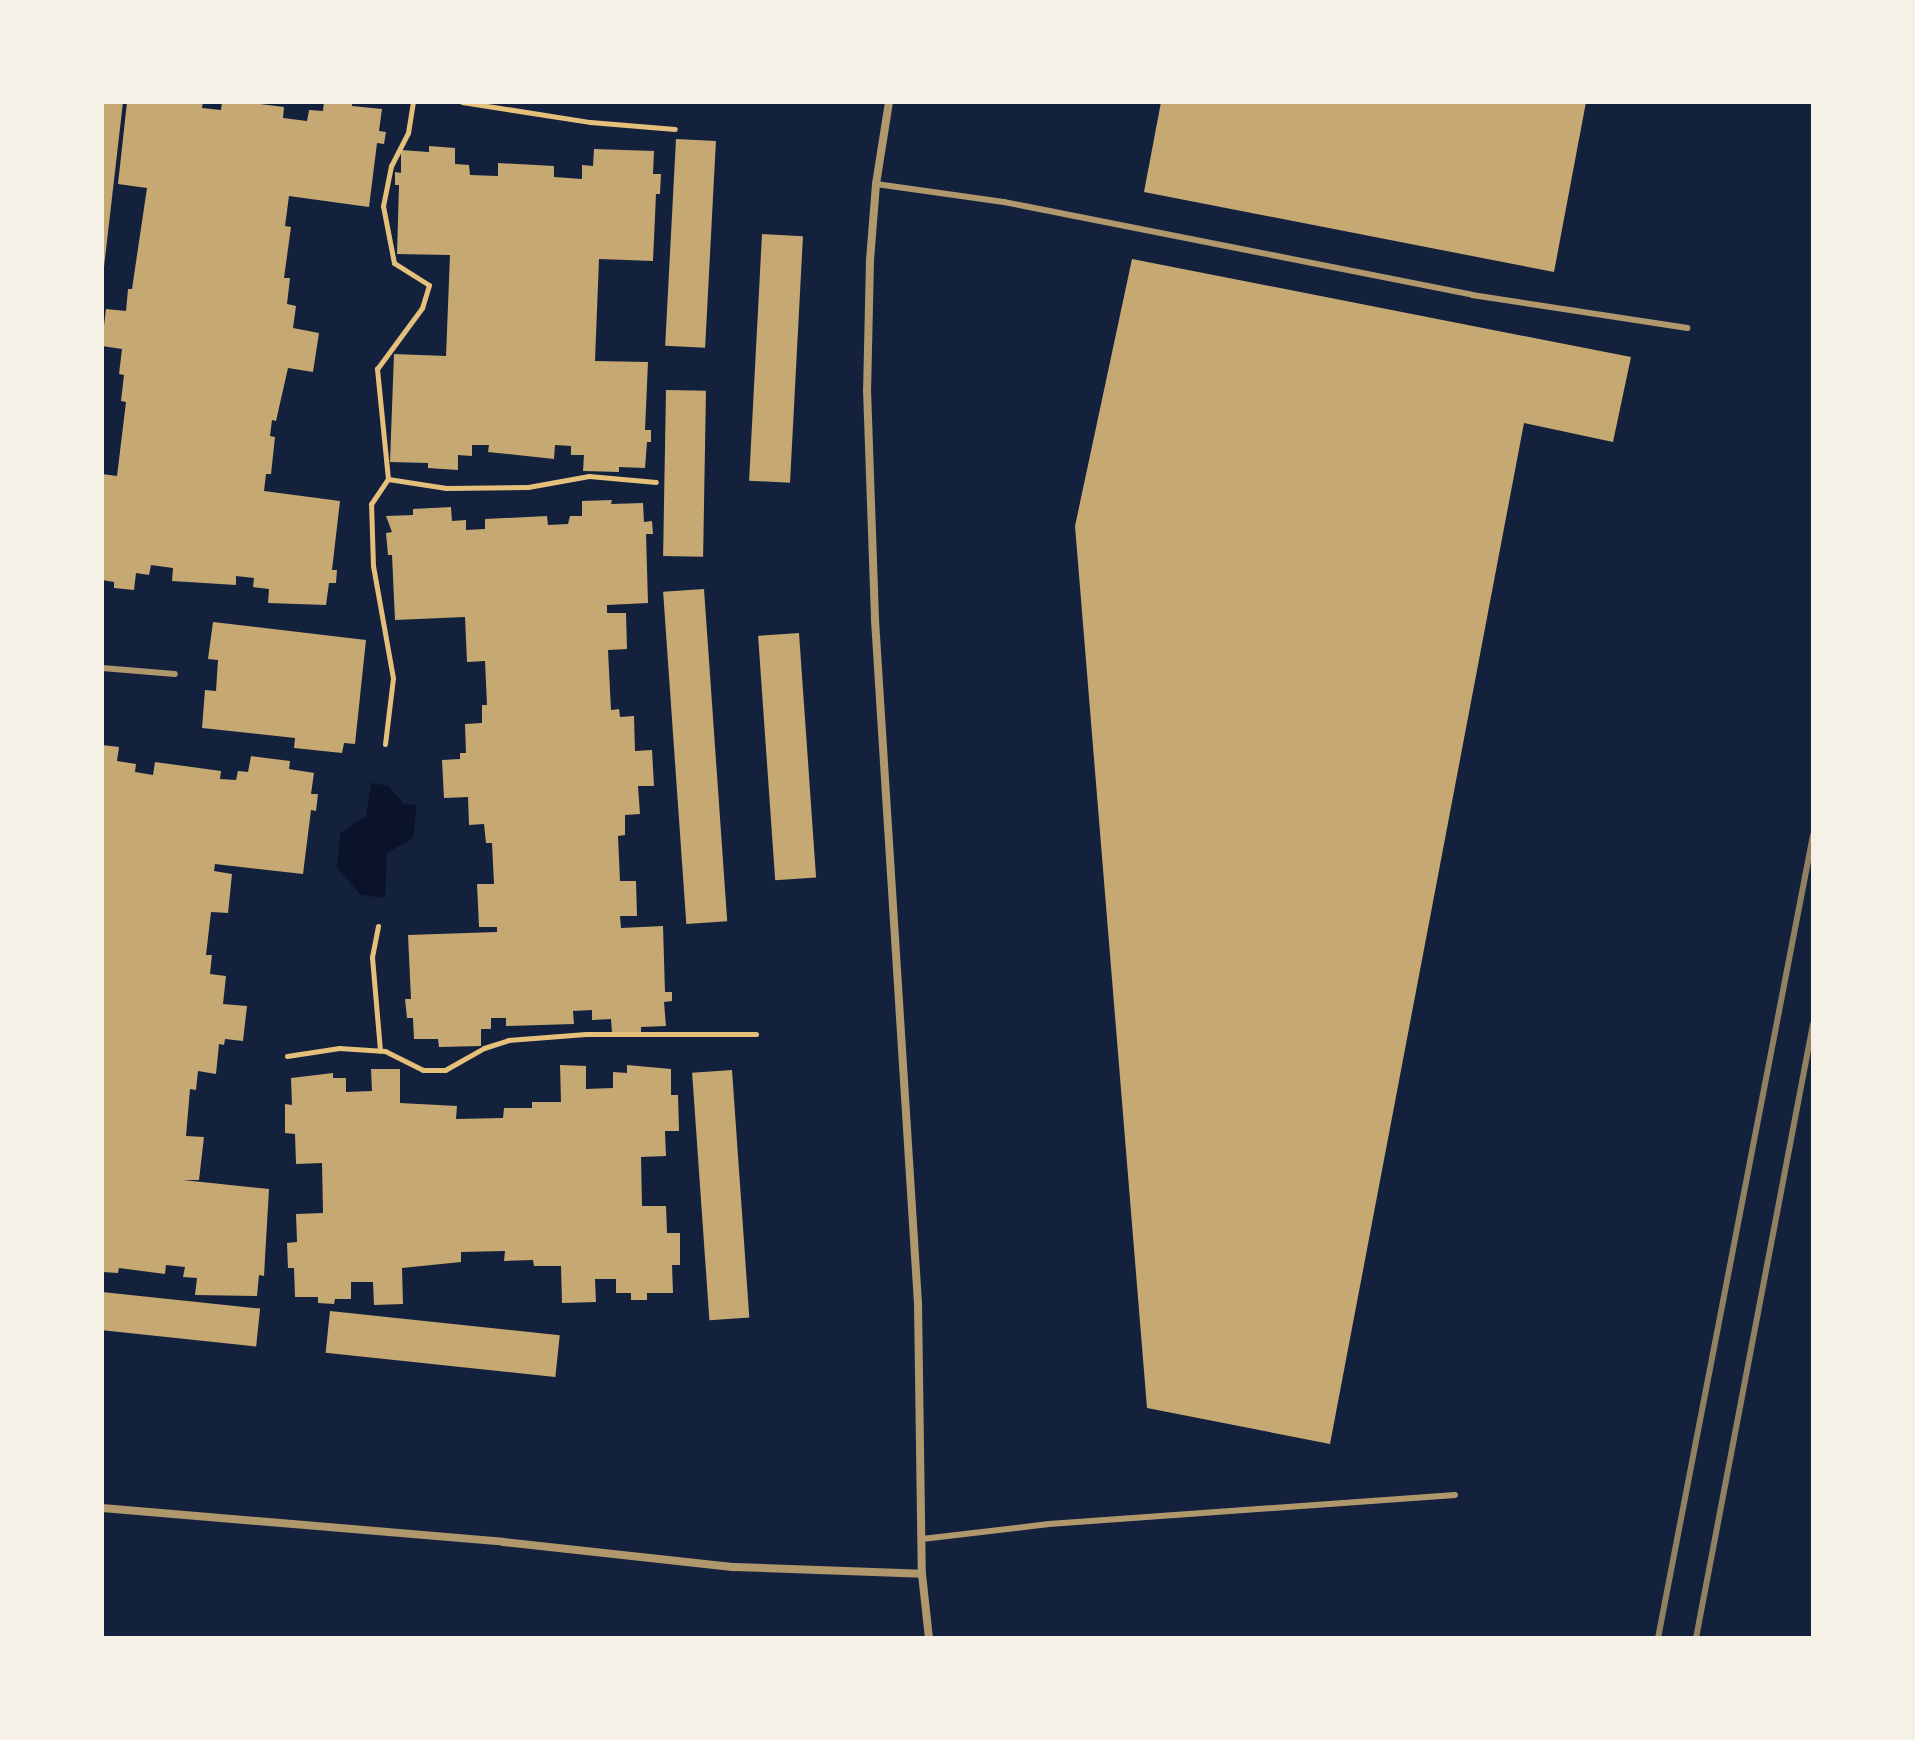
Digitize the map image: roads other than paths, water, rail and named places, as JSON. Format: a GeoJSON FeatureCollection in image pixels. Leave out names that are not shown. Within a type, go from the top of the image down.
{"type":"FeatureCollection","features":[{"type":"Feature","properties":{"kind":"street"},"geometry":{"type":"LineString","coordinates":[[889,102],[876,184],[870,261],[867,389],[875,620],[918,1303],[922,1574],[929,1638]]}},
{"type":"Feature","properties":{"kind":"street"},"geometry":{"type":"LineString","coordinates":[[102,1508],[503,1542],[735,1567],[922,1574]]}},
{"type":"Feature","properties":{"kind":"lane"},"geometry":{"type":"LineString","coordinates":[[876,184],[1004,202],[1472,295],[1687,328]]}},
{"type":"Feature","properties":{"kind":"lane"},"geometry":{"type":"LineString","coordinates":[[102,668],[175,674]]}},
{"type":"Feature","properties":{"kind":"lane"},"geometry":{"type":"LineString","coordinates":[[922,1539],[1049,1524],[1455,1495]]}},
{"type":"Feature","properties":{"kind":"water"},"geometry":{"type":"Polygon","coordinates":[[[371,783],[389,786],[404,804],[417,805],[413,838],[387,853],[385,898],[361,895],[337,868],[340,833],[366,816],[371,783]]]}},
{"type":"Feature","properties":{"kind":"railway"},"geometry":{"type":"LineString","coordinates":[[1658,1638],[1813,835]]}},
{"type":"Feature","properties":{"kind":"railway"},"geometry":{"type":"LineString","coordinates":[[1696,1638],[1813,1024]]}}]}
